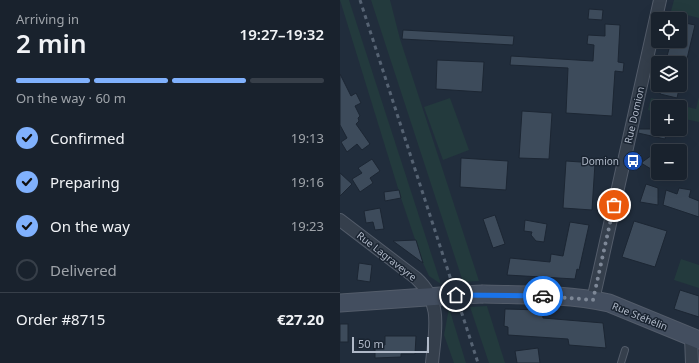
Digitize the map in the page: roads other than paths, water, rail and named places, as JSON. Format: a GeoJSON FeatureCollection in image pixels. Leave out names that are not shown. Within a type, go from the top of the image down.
{"type":"FeatureCollection","features":[{"type":"Feature","properties":{"kind":"street","name":"Rue Domion"},"geometry":{"type":"LineString","coordinates":[[593,300],[660,0]]}},
{"type":"Feature","properties":{"kind":"street","name":"Rue Lagraveyre"},"geometry":{"type":"LineString","coordinates":[[340,220],[416,278],[436,296],[436,324],[432,363]]}},
{"type":"Feature","properties":{"kind":"street","name":"Rue Stéhélin"},"geometry":{"type":"LineString","coordinates":[[340,303],[483,294],[573,297],[608,303],[695,338]]}},
{"type":"Feature","properties":{"kind":"street"},"geometry":{"type":"LineString","coordinates":[[692,363],[695,338]]}},
{"type":"Feature","properties":{"kind":"lane"},"geometry":{"type":"LineString","coordinates":[[621,363],[626,350]]}},
{"type":"Feature","properties":{"kind":"railway"},"geometry":{"type":"LineString","coordinates":[[360,0],[478,363]]}},
{"type":"Feature","properties":{"kind":"place","name":"Domion"},"geometry":{"type":"Point","coordinates":[633,161]}}]}
